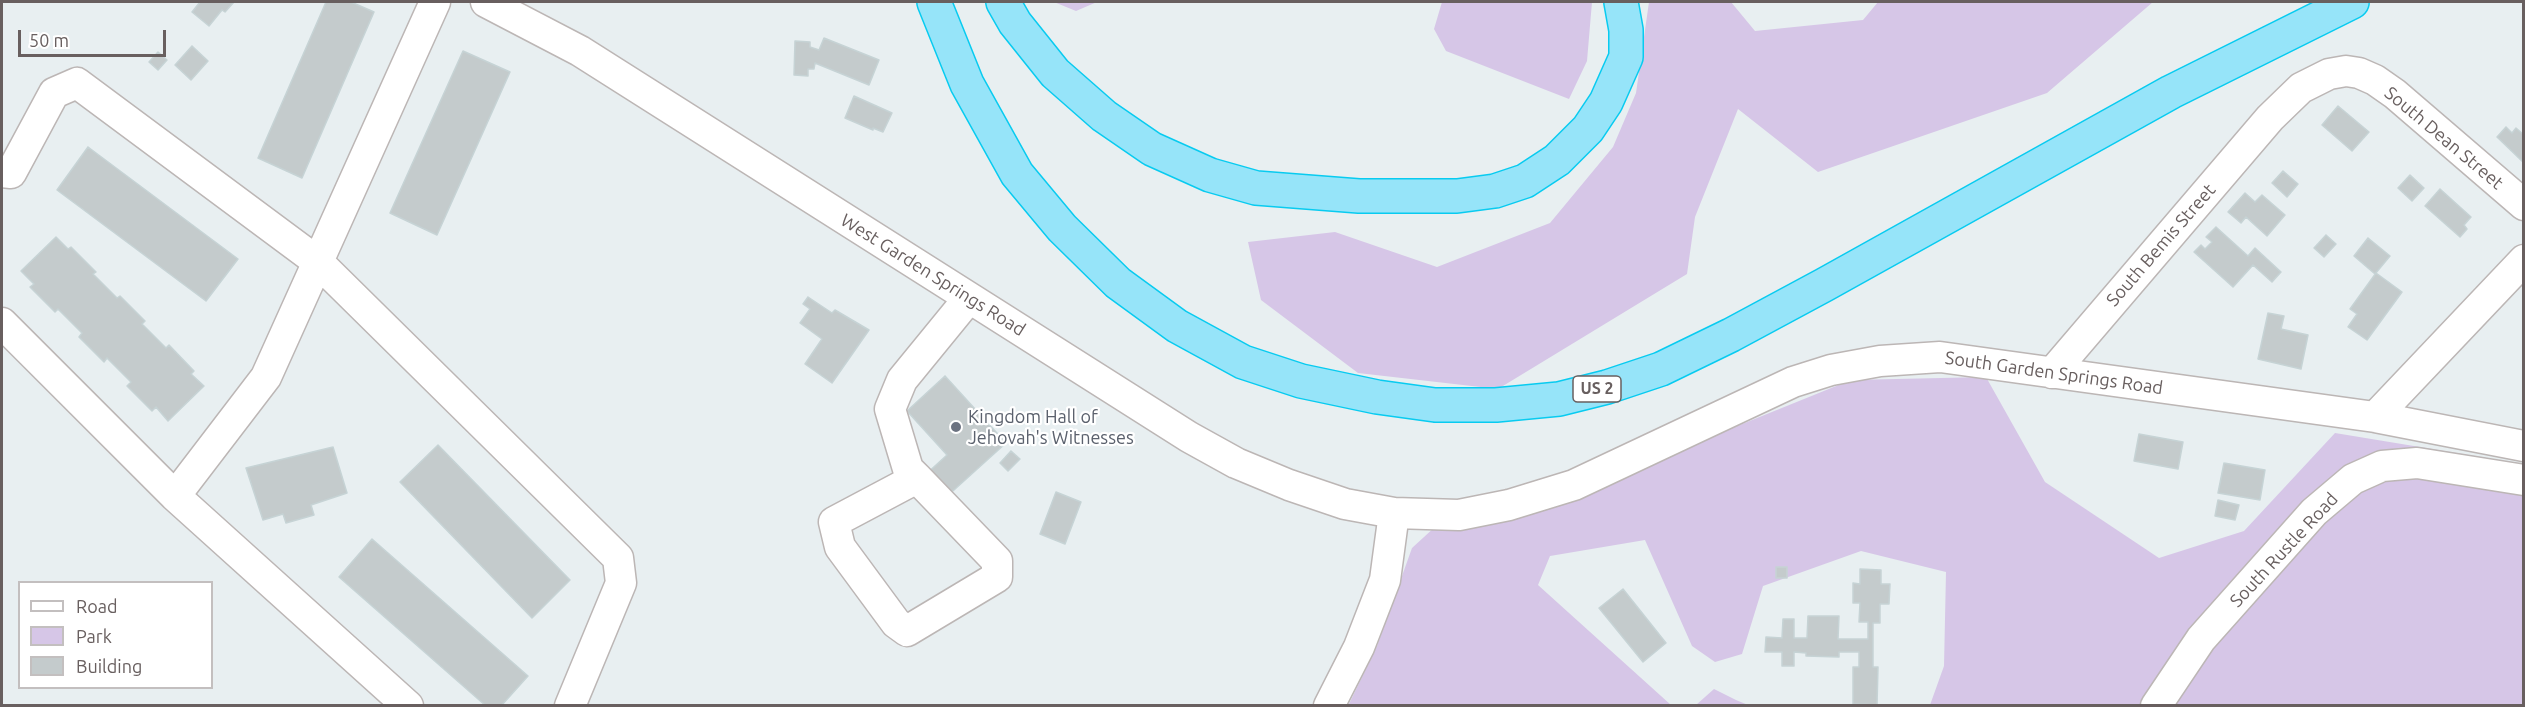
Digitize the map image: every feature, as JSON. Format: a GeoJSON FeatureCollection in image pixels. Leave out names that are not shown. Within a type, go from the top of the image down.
{"type":"FeatureCollection","features":[{"type":"Feature","properties":{"kind":"highway","name":"US 2"},"geometry":{"type":"LineString","coordinates":[[934,2],[967,84],[1017,174],[1062,228],[1118,283],[1177,326],[1243,362],[1301,381],[1377,397],[1435,405],[1496,405],[1559,399],[1661,369],[1731,335],[1824,285],[2171,92],[2352,2]]}},
{"type":"Feature","properties":{"kind":"highway"},"geometry":{"type":"LineString","coordinates":[[1003,2],[1015,23],[1055,73],[1104,116],[1152,149],[1210,175],[1256,188],[1359,196],[1457,196],[1495,191],[1525,181],[1557,160],[1588,129],[1611,93],[1626,57],[1626,30],[1621,2]]}},
{"type":"Feature","properties":{"kind":"street"},"geometry":{"type":"LineString","coordinates":[[175,496],[266,377],[435,2]]}},
{"type":"Feature","properties":{"kind":"street","name":"West Garden Springs Road"},"geometry":{"type":"LineString","coordinates":[[486,2],[580,51],[1189,437],[1236,463],[1289,485],[1345,504],[1394,513]]}},
{"type":"Feature","properties":{"kind":"street","name":"South Dean Street"},"geometry":{"type":"LineString","coordinates":[[2270,118],[2313,80],[2346,71],[2360,73],[2395,94],[2523,205]]}},
{"type":"Feature","properties":{"kind":"street"},"geometry":{"type":"LineString","coordinates":[[5,181],[54,93],[77,83],[318,262],[618,558],[621,582],[570,705]]}},
{"type":"Feature","properties":{"kind":"street","name":"South Bemis Street"},"geometry":{"type":"LineString","coordinates":[[2052,373],[2270,118]]}},
{"type":"Feature","properties":{"kind":"street"},"geometry":{"type":"LineString","coordinates":[[2375,417],[2523,260]]}},
{"type":"Feature","properties":{"kind":"street"},"geometry":{"type":"LineString","coordinates":[[917,478],[834,522],[840,547],[896,623],[907,631],[997,577],[997,561],[917,478],[908,469],[890,409],[902,380],[969,298]]}},
{"type":"Feature","properties":{"kind":"street"},"geometry":{"type":"LineString","coordinates":[[2,323],[175,496],[408,705]]}},
{"type":"Feature","properties":{"kind":"street","name":"South Garden Springs Road"},"geometry":{"type":"LineString","coordinates":[[1394,513],[1459,515],[1509,505],[1574,485],[1792,382],[1831,370],[1880,361],[1940,357],[2375,417],[2523,446]]}},
{"type":"Feature","properties":{"kind":"street","name":"South Rustle Road"},"geometry":{"type":"LineString","coordinates":[[2156,705],[2201,639],[2314,512],[2353,479],[2382,466],[2417,463],[2523,480]]}},
{"type":"Feature","properties":{"kind":"street"},"geometry":{"type":"LineString","coordinates":[[1329,705],[1359,647],[1385,580],[1394,513]]}},
{"type":"Feature","properties":{"kind":"green space"},"geometry":{"type":"Polygon","coordinates":[[[1054,2],[1097,2],[1076,11],[1054,2]]]}},
{"type":"Feature","properties":{"kind":"green space"},"geometry":{"type":"Polygon","coordinates":[[[1442,2],[1592,2],[1587,61],[1569,99],[1446,51],[1434,29],[1442,2]]]}},
{"type":"Feature","properties":{"kind":"green space"},"geometry":{"type":"Polygon","coordinates":[[[1649,2],[1731,2],[1755,31],[1863,20],[1878,2],[2153,2],[2047,93],[1818,172],[1738,109],[1695,217],[1687,274],[1498,389],[1358,373],[1261,300],[1248,242],[1335,232],[1437,267],[1550,223],[1613,147],[1636,93],[1649,2]]]}},
{"type":"Feature","properties":{"kind":"green space"},"geometry":{"type":"Polygon","coordinates":[[[1986,377],[2045,482],[2159,558],[2244,531],[2335,433],[2523,464],[2523,705],[1930,705],[1944,666],[1946,572],[1861,551],[1763,586],[1742,654],[1715,662],[1692,646],[1645,540],[1550,556],[1538,585],[1671,705],[1348,706],[1377,646],[1412,548],[1436,526],[1631,469],[1851,380],[1986,377]]]}},
{"type":"Feature","properties":{"kind":"green space"},"geometry":{"type":"Polygon","coordinates":[[[1714,689],[1736,700],[1748,705],[1696,705],[1714,689]]]}},
{"type":"Feature","properties":{"kind":"building"},"geometry":{"type":"Polygon","coordinates":[[[200,2],[234,2],[225,12],[222,10],[209,26],[192,12],[200,2]]]}},
{"type":"Feature","properties":{"kind":"building"},"geometry":{"type":"Polygon","coordinates":[[[326,2],[351,2],[374,12],[302,178],[258,158],[326,2]]]}},
{"type":"Feature","properties":{"kind":"building"},"geometry":{"type":"Polygon","coordinates":[[[824,38],[879,60],[869,85],[815,63],[814,69],[808,69],[808,76],[794,75],[795,41],[810,42],[810,47],[819,50],[824,38]]]}},
{"type":"Feature","properties":{"kind":"building"},"geometry":{"type":"Polygon","coordinates":[[[192,46],[208,61],[191,80],[175,65],[192,46]]]}},
{"type":"Feature","properties":{"kind":"building"},"geometry":{"type":"Polygon","coordinates":[[[463,51],[510,72],[437,235],[390,213],[463,51]]]}},
{"type":"Feature","properties":{"kind":"building"},"geometry":{"type":"Polygon","coordinates":[[[158,52],[167,60],[158,70],[149,62],[158,52]]]}},
{"type":"Feature","properties":{"kind":"building"},"geometry":{"type":"Polygon","coordinates":[[[854,96],[892,113],[883,132],[845,118],[854,96]]]}},
{"type":"Feature","properties":{"kind":"building"},"geometry":{"type":"Polygon","coordinates":[[[2338,106],[2369,132],[2352,151],[2322,125],[2338,106]]]}},
{"type":"Feature","properties":{"kind":"building"},"geometry":{"type":"Polygon","coordinates":[[[2506,127],[2512,133],[2516,128],[2524,135],[2524,163],[2497,137],[2506,127]]]}},
{"type":"Feature","properties":{"kind":"building"},"geometry":{"type":"Polygon","coordinates":[[[88,147],[238,259],[206,301],[57,190],[88,147]]]}},
{"type":"Feature","properties":{"kind":"building"},"geometry":{"type":"Polygon","coordinates":[[[2283,171],[2298,184],[2287,197],[2272,183],[2283,171]]]}},
{"type":"Feature","properties":{"kind":"building"},"geometry":{"type":"Polygon","coordinates":[[[2410,175],[2424,188],[2412,201],[2398,188],[2410,175]]]}},
{"type":"Feature","properties":{"kind":"building"},"geometry":{"type":"Polygon","coordinates":[[[2440,189],[2471,217],[2464,225],[2467,229],[2460,237],[2425,206],[2440,189]]]}},
{"type":"Feature","properties":{"kind":"building"},"geometry":{"type":"Polygon","coordinates":[[[2245,193],[2255,202],[2262,195],[2285,215],[2267,236],[2246,217],[2241,223],[2228,212],[2245,193]]]}},
{"type":"Feature","properties":{"kind":"building"},"geometry":{"type":"Polygon","coordinates":[[[2216,227],[2248,256],[2255,248],[2281,272],[2272,282],[2253,265],[2233,287],[2194,252],[2201,245],[2205,249],[2212,242],[2206,237],[2216,227]]]}},
{"type":"Feature","properties":{"kind":"building"},"geometry":{"type":"Polygon","coordinates":[[[2326,235],[2336,244],[2324,257],[2314,248],[2326,235]]]}},
{"type":"Feature","properties":{"kind":"building"},"geometry":{"type":"Polygon","coordinates":[[[56,237],[68,249],[71,247],[96,272],[93,274],[117,298],[120,296],[145,321],[142,324],[166,348],[169,345],[194,371],[191,374],[204,386],[168,421],[156,407],[152,411],[127,386],[131,382],[107,358],[104,362],[79,337],[82,333],[58,309],[55,312],[30,287],[34,284],[21,271],[56,237]]]}},
{"type":"Feature","properties":{"kind":"building"},"geometry":{"type":"Polygon","coordinates":[[[2368,238],[2390,256],[2375,274],[2354,256],[2368,238]]]}},
{"type":"Feature","properties":{"kind":"building"},"geometry":{"type":"Polygon","coordinates":[[[2376,273],[2402,292],[2367,340],[2348,327],[2357,314],[2350,309],[2376,273]]]}},
{"type":"Feature","properties":{"kind":"building"},"geometry":{"type":"Polygon","coordinates":[[[808,297],[832,313],[835,310],[869,330],[832,383],[805,364],[822,339],[800,323],[810,309],[803,304],[808,297]]]}},
{"type":"Feature","properties":{"kind":"building"},"geometry":{"type":"Polygon","coordinates":[[[2268,313],[2284,316],[2281,329],[2308,335],[2301,369],[2258,359],[2268,313]]]}},
{"type":"Feature","properties":{"kind":"building","name":"Kingdom Hall of Jehovah's Witnesses"},"geometry":{"type":"Polygon","coordinates":[[[945,376],[1006,443],[944,499],[924,476],[947,455],[907,411],[945,376]]]}},
{"type":"Feature","properties":{"kind":"building"},"geometry":{"type":"Polygon","coordinates":[[[2139,434],[2183,442],[2178,469],[2134,461],[2139,434]]]}},
{"type":"Feature","properties":{"kind":"building"},"geometry":{"type":"Polygon","coordinates":[[[438,445],[570,580],[532,618],[400,482],[438,445]]]}},
{"type":"Feature","properties":{"kind":"building"},"geometry":{"type":"Polygon","coordinates":[[[333,447],[347,493],[311,505],[314,515],[286,523],[283,514],[263,520],[246,468],[333,447]]]}},
{"type":"Feature","properties":{"kind":"building"},"geometry":{"type":"Polygon","coordinates":[[[1011,451],[1020,459],[1008,471],[1000,463],[1011,451]]]}},
{"type":"Feature","properties":{"kind":"building"},"geometry":{"type":"Polygon","coordinates":[[[2224,463],[2265,470],[2260,500],[2218,493],[2224,463]]]}},
{"type":"Feature","properties":{"kind":"building"},"geometry":{"type":"Polygon","coordinates":[[[1056,492],[1081,502],[1065,544],[1040,534],[1056,492]]]}},
{"type":"Feature","properties":{"kind":"building"},"geometry":{"type":"Polygon","coordinates":[[[2218,500],[2239,505],[2235,520],[2215,516],[2218,500]]]}},
{"type":"Feature","properties":{"kind":"building"},"geometry":{"type":"Polygon","coordinates":[[[372,539],[528,676],[501,706],[486,706],[339,577],[372,539]]]}},
{"type":"Feature","properties":{"kind":"building"},"geometry":{"type":"Polygon","coordinates":[[[1776,567],[1787,567],[1787,578],[1776,578],[1776,567]]]}},
{"type":"Feature","properties":{"kind":"building"},"geometry":{"type":"Polygon","coordinates":[[[1860,569],[1881,570],[1881,584],[1890,584],[1889,604],[1880,604],[1880,623],[1873,623],[1873,667],[1878,667],[1877,705],[1853,704],[1853,667],[1859,667],[1859,652],[1839,652],[1839,657],[1806,656],[1806,653],[1794,652],[1794,666],[1782,666],[1782,652],[1765,652],[1766,637],[1782,638],[1783,619],[1794,619],[1794,638],[1807,638],[1808,616],[1839,616],[1838,639],[1868,639],[1868,622],[1859,622],[1860,603],[1853,603],[1853,583],[1860,584],[1860,569]]]}},
{"type":"Feature","properties":{"kind":"building"},"geometry":{"type":"Polygon","coordinates":[[[1623,589],[1666,643],[1643,662],[1599,608],[1623,589]]]}},
{"type":"Feature","properties":{"kind":"place","name":"Kingdom Hall of Jehovah's Witnesses"},"geometry":{"type":"Point","coordinates":[956,427]}}]}
